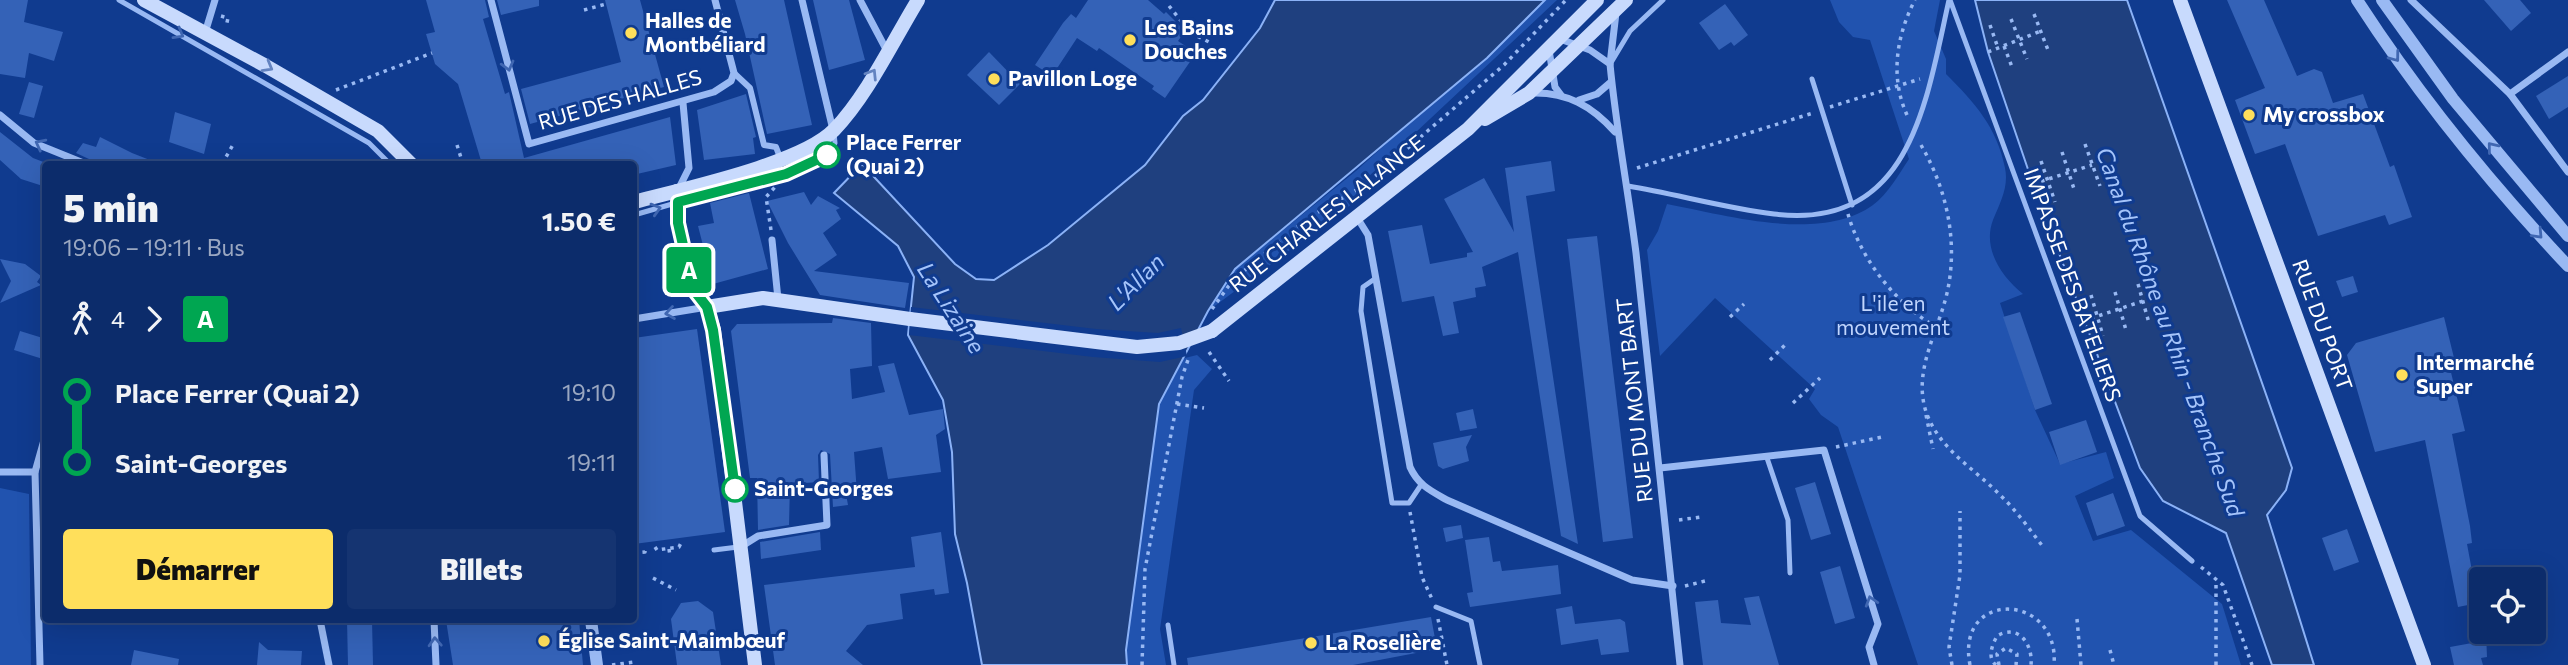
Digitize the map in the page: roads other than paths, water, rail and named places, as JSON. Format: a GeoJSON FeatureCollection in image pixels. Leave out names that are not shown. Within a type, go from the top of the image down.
{"type":"FeatureCollection","features":[{"type":"Feature","properties":{"kind":"main road"},"geometry":{"type":"LineString","coordinates":[[144,0],[378,131],[408,161]]}},
{"type":"Feature","properties":{"kind":"main road"},"geometry":{"type":"LineString","coordinates":[[637,201],[677,196],[784,167],[813,147],[833,131],[918,0]]}},
{"type":"Feature","properties":{"kind":"main road","name":"RUE CHARLES LALANCE"},"geometry":{"type":"LineString","coordinates":[[778,299],[827,309],[1137,347],[1179,343],[1358,219],[1468,129],[1597,0]]}},
{"type":"Feature","properties":{"kind":"main road","name":"RUE DU PORT"},"geometry":{"type":"LineString","coordinates":[[2180,0],[2424,665]]}},
{"type":"Feature","properties":{"kind":"main road","name":"RUE CHARLES LALANCE"},"geometry":{"type":"LineString","coordinates":[[1468,129],[1529,93],[1621,5]]}},
{"type":"Feature","properties":{"kind":"main road"},"geometry":{"type":"LineString","coordinates":[[677,196],[678,223],[693,289],[707,307],[715,340],[755,665]]}},
{"type":"Feature","properties":{"kind":"main road"},"geometry":{"type":"LineString","coordinates":[[707,307],[763,298],[778,299]]}},
{"type":"Feature","properties":{"kind":"street"},"geometry":{"type":"LineString","coordinates":[[205,33],[215,0]]}},
{"type":"Feature","properties":{"kind":"street","name":"RUE DES HALLES"},"geometry":{"type":"LineString","coordinates":[[491,0],[529,144],[683,103],[714,92],[731,81],[734,73]]}},
{"type":"Feature","properties":{"kind":"street"},"geometry":{"type":"LineString","coordinates":[[715,0],[734,73],[750,88],[764,145],[776,147],[784,167]]}},
{"type":"Feature","properties":{"kind":"street"},"geometry":{"type":"LineString","coordinates":[[802,0],[833,131]]}},
{"type":"Feature","properties":{"kind":"street"},"geometry":{"type":"LineString","coordinates":[[860,0],[887,51]]}},
{"type":"Feature","properties":{"kind":"street"},"geometry":{"type":"LineString","coordinates":[[2357,0],[2388,47],[2501,195],[2568,266]]}},
{"type":"Feature","properties":{"kind":"street"},"geometry":{"type":"LineString","coordinates":[[2382,0],[2453,99],[2568,236]]}},
{"type":"Feature","properties":{"kind":"street"},"geometry":{"type":"LineString","coordinates":[[2411,0],[2510,94],[2568,172]]}},
{"type":"Feature","properties":{"kind":"street","name":"RUE DU MONT BART"},"geometry":{"type":"LineString","coordinates":[[1621,5],[1610,64],[1611,82],[1616,132],[1628,186],[1680,665]]}},
{"type":"Feature","properties":{"kind":"street"},"geometry":{"type":"LineString","coordinates":[[1560,38],[1610,64]]}},
{"type":"Feature","properties":{"kind":"street"},"geometry":{"type":"LineString","coordinates":[[1549,49],[1551,74],[1555,87],[1562,96]]}},
{"type":"Feature","properties":{"kind":"street"},"geometry":{"type":"LineString","coordinates":[[2510,94],[2568,51]]}},
{"type":"Feature","properties":{"kind":"street"},"geometry":{"type":"LineString","coordinates":[[1578,100],[1597,94],[1611,82]]}},
{"type":"Feature","properties":{"kind":"street"},"geometry":{"type":"LineString","coordinates":[[1529,93],[1578,100],[1601,116],[1616,132]]}},
{"type":"Feature","properties":{"kind":"street"},"geometry":{"type":"LineString","coordinates":[[677,196],[689,168],[683,103]]}},
{"type":"Feature","properties":{"kind":"street"},"geometry":{"type":"LineString","coordinates":[[0,115],[34,143],[79,161]]}},
{"type":"Feature","properties":{"kind":"street"},"geometry":{"type":"LineString","coordinates":[[1358,219],[1368,235],[1410,467],[1421,485],[1447,500],[1632,580],[1673,586]]}},
{"type":"Feature","properties":{"kind":"street"},"geometry":{"type":"LineString","coordinates":[[772,240],[778,299]]}},
{"type":"Feature","properties":{"kind":"street"},"geometry":{"type":"LineString","coordinates":[[637,319],[707,307]]}},
{"type":"Feature","properties":{"kind":"street"},"geometry":{"type":"LineString","coordinates":[[40,665],[35,472],[42,447]]}},
{"type":"Feature","properties":{"kind":"street"},"geometry":{"type":"LineString","coordinates":[[1660,468],[1824,450],[1878,624],[1868,647],[1874,665]]}},
{"type":"Feature","properties":{"kind":"street"},"geometry":{"type":"LineString","coordinates":[[741,547],[758,536],[827,525],[824,454]]}},
{"type":"Feature","properties":{"kind":"street"},"geometry":{"type":"LineString","coordinates":[[0,472],[35,472]]}},
{"type":"Feature","properties":{"kind":"street"},"geometry":{"type":"LineString","coordinates":[[321,623],[329,665]]}},
{"type":"Feature","properties":{"kind":"street"},"geometry":{"type":"LineString","coordinates":[[433,623],[436,665]]}},
{"type":"Feature","properties":{"kind":"street"},"geometry":{"type":"LineString","coordinates":[[590,623],[597,665]]}},
{"type":"Feature","properties":{"kind":"lane"},"geometry":{"type":"LineString","coordinates":[[119,0],[369,143],[387,161]]}},
{"type":"Feature","properties":{"kind":"lane"},"geometry":{"type":"LineString","coordinates":[[1610,64],[1630,31],[1664,0]]}},
{"type":"Feature","properties":{"kind":"lane"},"geometry":{"type":"LineString","coordinates":[[1628,186],[1776,214],[1811,214],[1862,201],[1884,183],[1906,151],[1932,75],[1950,0]]}},
{"type":"Feature","properties":{"kind":"lane","name":"IMPASSE DES BATELIERS"},"geometry":{"type":"LineString","coordinates":[[1950,0],[2140,516],[2192,561]]}},
{"type":"Feature","properties":{"kind":"lane"},"geometry":{"type":"LineString","coordinates":[[1812,79],[1850,206]]}},
{"type":"Feature","properties":{"kind":"lane"},"geometry":{"type":"LineString","coordinates":[[637,214],[677,196]]}},
{"type":"Feature","properties":{"kind":"lane"},"geometry":{"type":"LineString","coordinates":[[1376,278],[1363,287],[1361,311],[1392,503],[1409,503],[1421,485]]}},
{"type":"Feature","properties":{"kind":"lane"},"geometry":{"type":"LineString","coordinates":[[1767,458],[1788,520],[1790,573]]}},
{"type":"Feature","properties":{"kind":"lane"},"geometry":{"type":"LineString","coordinates":[[714,550],[741,547]]}},
{"type":"Feature","properties":{"kind":"lane"},"geometry":{"type":"LineString","coordinates":[[1436,607],[1471,621],[1480,665]]}},
{"type":"Feature","properties":{"kind":"lane"},"geometry":{"type":"LineString","coordinates":[[1168,625],[1174,665]]}},
{"type":"Feature","properties":{"kind":"water"},"geometry":{"type":"Polygon","coordinates":[[[1275,0],[1545,0],[1487,58],[1235,269],[1208,311],[1159,404],[1126,650],[1127,665],[982,665],[955,534],[952,452],[943,400],[908,335],[914,277],[898,246],[834,193],[862,164],[955,264],[976,279],[994,280],[1048,245],[1145,165],[1183,116],[1203,100],[1260,28],[1275,0]]]}},
{"type":"Feature","properties":{"kind":"water","name":"Canal du Rhône au Rhin - Branche Sud"},"geometry":{"type":"Polygon","coordinates":[[[1975,0],[2127,0],[2292,468],[2286,490],[2267,515],[2314,665],[2272,665],[2226,533],[2163,501],[2140,468],[2033,184],[1988,52],[1975,0]]]}},
{"type":"Feature","properties":{"kind":"place","name":"Halles de Montbéliard"},"geometry":{"type":"Point","coordinates":[631,33]}},
{"type":"Feature","properties":{"kind":"place","name":"Les Bains Douches"},"geometry":{"type":"Point","coordinates":[1130,40]}},
{"type":"Feature","properties":{"kind":"place","name":"Pavillon Loge"},"geometry":{"type":"Point","coordinates":[994,79]}},
{"type":"Feature","properties":{"kind":"place","name":"My crossbox"},"geometry":{"type":"Point","coordinates":[2249,115]}},
{"type":"Feature","properties":{"kind":"place","name":"Place Ferrer (Quai 2)"},"geometry":{"type":"Point","coordinates":[827,155]}},
{"type":"Feature","properties":{"kind":"place","name":"Intermarché Super"},"geometry":{"type":"Point","coordinates":[2402,375]}},
{"type":"Feature","properties":{"kind":"place","name":"Saint-Georges"},"geometry":{"type":"Point","coordinates":[735,489]}},
{"type":"Feature","properties":{"kind":"place","name":"Église Saint-Maimbœuf"},"geometry":{"type":"Point","coordinates":[544,641]}},
{"type":"Feature","properties":{"kind":"place","name":"La Roselière"},"geometry":{"type":"Point","coordinates":[1311,643]}},
{"type":"Feature","properties":{"kind":"water label","name":"L'Allan"},"geometry":{"type":"Point","coordinates":[1136,282]}},
{"type":"Feature","properties":{"kind":"water label","name":"La Lizaine"},"geometry":{"type":"Point","coordinates":[951,308]}},
{"type":"Feature","properties":{"kind":"park label","name":"L'ile en mouvement"},"geometry":{"type":"Point","coordinates":[1893,316]}}]}
